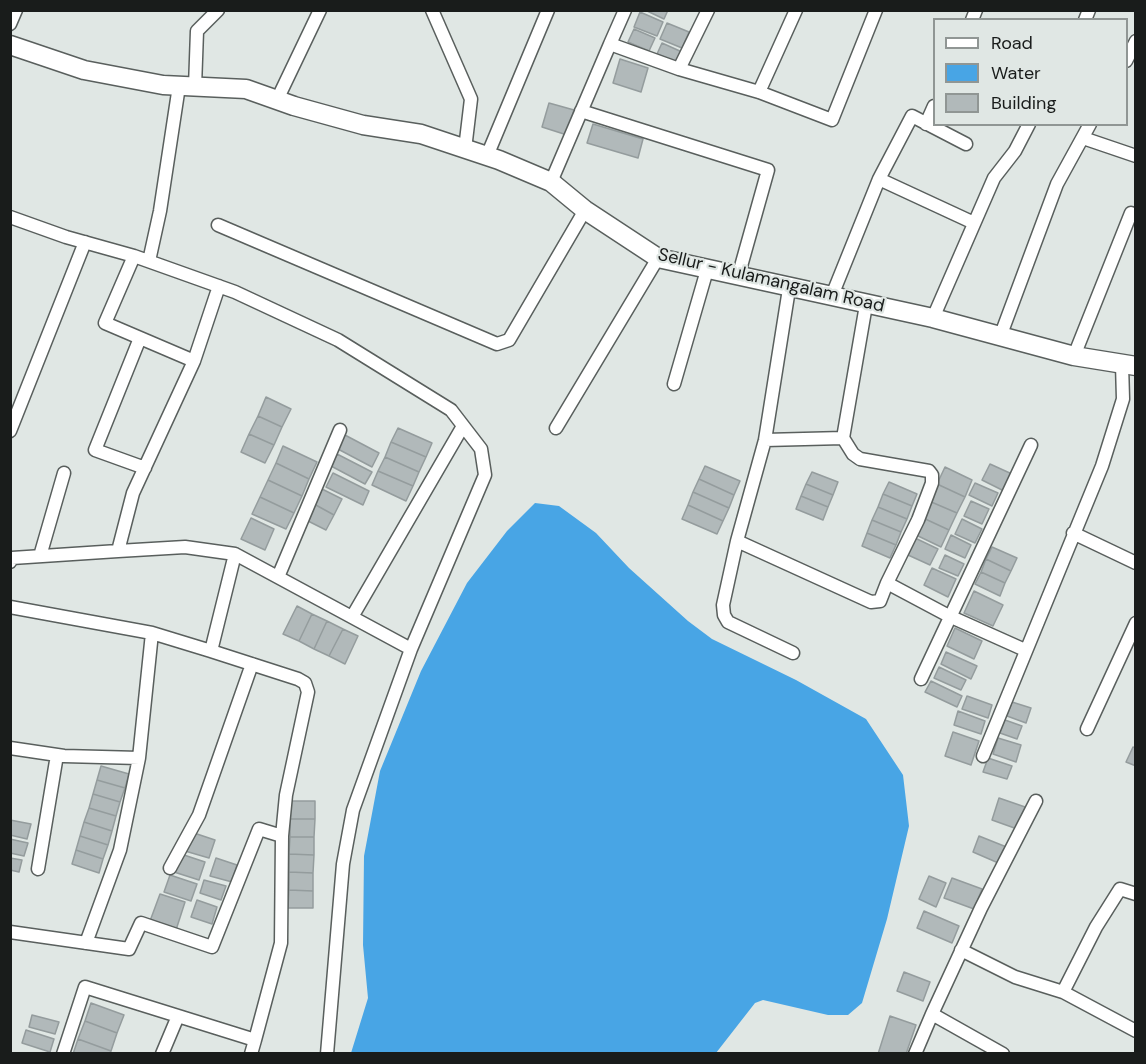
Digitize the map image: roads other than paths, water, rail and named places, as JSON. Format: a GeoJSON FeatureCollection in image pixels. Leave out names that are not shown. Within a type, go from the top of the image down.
{"type":"FeatureCollection","features":[{"type":"Feature","properties":{"kind":"main road","name":"Sellur - Kulamangalam Road"},"geometry":{"type":"LineString","coordinates":[[10,45],[84,70],[187,86],[246,89],[363,125],[421,134],[487,156],[551,182],[585,210],[658,258],[831,298],[933,318],[1074,356],[1129,365]]}},
{"type":"Feature","properties":{"kind":"street"},"geometry":{"type":"LineString","coordinates":[[10,24],[16,10]]}},
{"type":"Feature","properties":{"kind":"street"},"geometry":{"type":"LineString","coordinates":[[149,261],[197,31],[218,10]]}},
{"type":"Feature","properties":{"kind":"street"},"geometry":{"type":"LineString","coordinates":[[277,100],[320,10]]}},
{"type":"Feature","properties":{"kind":"street"},"geometry":{"type":"LineString","coordinates":[[432,10],[471,99],[465,148]]}},
{"type":"Feature","properties":{"kind":"street"},"geometry":{"type":"LineString","coordinates":[[487,156],[548,10]]}},
{"type":"Feature","properties":{"kind":"street"},"geometry":{"type":"LineString","coordinates":[[551,182],[625,10]]}},
{"type":"Feature","properties":{"kind":"street"},"geometry":{"type":"LineString","coordinates":[[679,69],[708,10]]}},
{"type":"Feature","properties":{"kind":"street"},"geometry":{"type":"LineString","coordinates":[[759,92],[796,10]]}},
{"type":"Feature","properties":{"kind":"street"},"geometry":{"type":"LineString","coordinates":[[610,44],[679,69],[759,92],[832,120],[876,10]]}},
{"type":"Feature","properties":{"kind":"street"},"geometry":{"type":"LineString","coordinates":[[1130,58],[1136,41]]}},
{"type":"Feature","properties":{"kind":"street"},"geometry":{"type":"LineString","coordinates":[[926,124],[933,108]]}},
{"type":"Feature","properties":{"kind":"street"},"geometry":{"type":"LineString","coordinates":[[581,111],[768,170],[738,277]]}},
{"type":"Feature","properties":{"kind":"street"},"geometry":{"type":"LineString","coordinates":[[831,298],[879,179],[912,116],[966,144]]}},
{"type":"Feature","properties":{"kind":"street"},"geometry":{"type":"LineString","coordinates":[[933,318],[994,177],[1016,151],[1028,126]]}},
{"type":"Feature","properties":{"kind":"street"},"geometry":{"type":"LineString","coordinates":[[1000,337],[1057,184],[1089,126]]}},
{"type":"Feature","properties":{"kind":"street"},"geometry":{"type":"LineString","coordinates":[[1083,138],[1136,156]]}},
{"type":"Feature","properties":{"kind":"street"},"geometry":{"type":"LineString","coordinates":[[879,179],[974,223]]}},
{"type":"Feature","properties":{"kind":"street"},"geometry":{"type":"LineString","coordinates":[[218,225],[497,344],[509,340],[585,210]]}},
{"type":"Feature","properties":{"kind":"street"},"geometry":{"type":"LineString","coordinates":[[1074,356],[1131,213]]}},
{"type":"Feature","properties":{"kind":"street"},"geometry":{"type":"LineString","coordinates":[[10,217],[134,256],[219,286],[338,340],[451,410],[481,449],[485,475],[411,649],[353,810],[343,864],[327,1053]]}},
{"type":"Feature","properties":{"kind":"street"},"geometry":{"type":"LineString","coordinates":[[10,431],[85,242]]}},
{"type":"Feature","properties":{"kind":"street"},"geometry":{"type":"LineString","coordinates":[[134,256],[105,324],[194,361]]}},
{"type":"Feature","properties":{"kind":"street"},"geometry":{"type":"LineString","coordinates":[[556,428],[658,258]]}},
{"type":"Feature","properties":{"kind":"street"},"geometry":{"type":"LineString","coordinates":[[675,384],[706,270]]}},
{"type":"Feature","properties":{"kind":"street"},"geometry":{"type":"LineString","coordinates":[[118,551],[134,493],[194,361],[219,286]]}},
{"type":"Feature","properties":{"kind":"street"},"geometry":{"type":"LineString","coordinates":[[789,288],[765,440],[737,541],[723,605],[723,615],[728,622],[793,653]]}},
{"type":"Feature","properties":{"kind":"street"},"geometry":{"type":"LineString","coordinates":[[847,446],[866,305]]}},
{"type":"Feature","properties":{"kind":"street"},"geometry":{"type":"LineString","coordinates":[[140,338],[95,450],[145,468]]}},
{"type":"Feature","properties":{"kind":"street"},"geometry":{"type":"LineString","coordinates":[[983,756],[1102,466],[1123,399],[1129,365]]}},
{"type":"Feature","properties":{"kind":"street"},"geometry":{"type":"LineString","coordinates":[[352,617],[463,426]]}},
{"type":"Feature","properties":{"kind":"street"},"geometry":{"type":"LineString","coordinates":[[278,577],[340,430]]}},
{"type":"Feature","properties":{"kind":"street"},"geometry":{"type":"LineString","coordinates":[[737,541],[871,602],[880,601],[918,520],[933,475],[928,471],[860,459],[847,446],[765,440]]}},
{"type":"Feature","properties":{"kind":"street"},"geometry":{"type":"LineString","coordinates":[[921,679],[948,616],[985,545],[1031,445]]}},
{"type":"Feature","properties":{"kind":"street"},"geometry":{"type":"LineString","coordinates":[[40,556],[64,473]]}},
{"type":"Feature","properties":{"kind":"street"},"geometry":{"type":"LineString","coordinates":[[1073,533],[1136,563]]}},
{"type":"Feature","properties":{"kind":"street"},"geometry":{"type":"LineString","coordinates":[[10,562],[12,558],[185,547],[235,554],[411,649]]}},
{"type":"Feature","properties":{"kind":"street"},"geometry":{"type":"LineString","coordinates":[[211,651],[235,554]]}},
{"type":"Feature","properties":{"kind":"street"},"geometry":{"type":"LineString","coordinates":[[887,583],[948,616],[1025,650]]}},
{"type":"Feature","properties":{"kind":"street"},"geometry":{"type":"LineString","coordinates":[[10,606],[152,633],[298,679],[305,684],[308,692],[286,795],[282,836],[281,943],[251,1053]]}},
{"type":"Feature","properties":{"kind":"street"},"geometry":{"type":"LineString","coordinates":[[1087,729],[1136,623]]}},
{"type":"Feature","properties":{"kind":"street"},"geometry":{"type":"LineString","coordinates":[[86,943],[120,850],[140,758],[152,633]]}},
{"type":"Feature","properties":{"kind":"street"},"geometry":{"type":"LineString","coordinates":[[170,868],[199,815],[252,664]]}},
{"type":"Feature","properties":{"kind":"street"},"geometry":{"type":"LineString","coordinates":[[10,748],[57,755],[140,758]]}},
{"type":"Feature","properties":{"kind":"street"},"geometry":{"type":"LineString","coordinates":[[38,869],[57,755]]}},
{"type":"Feature","properties":{"kind":"street"},"geometry":{"type":"LineString","coordinates":[[915,1053],[962,950],[1036,801]]}},
{"type":"Feature","properties":{"kind":"street"},"geometry":{"type":"LineString","coordinates":[[10,932],[129,949],[141,923],[212,947],[259,830],[282,836]]}},
{"type":"Feature","properties":{"kind":"street"},"geometry":{"type":"LineString","coordinates":[[1063,992],[1096,927],[1120,889],[1136,894]]}},
{"type":"Feature","properties":{"kind":"street"},"geometry":{"type":"LineString","coordinates":[[962,950],[1015,977],[1063,992],[1136,1031]]}},
{"type":"Feature","properties":{"kind":"street"},"geometry":{"type":"LineString","coordinates":[[63,1053],[85,987],[255,1040]]}},
{"type":"Feature","properties":{"kind":"street"},"geometry":{"type":"LineString","coordinates":[[932,1014],[1003,1053]]}},
{"type":"Feature","properties":{"kind":"street"},"geometry":{"type":"LineString","coordinates":[[162,1053],[178,1016]]}},
{"type":"Feature","properties":{"kind":"water"},"geometry":{"type":"Polygon","coordinates":[[[535,503],[559,506],[596,533],[629,568],[688,621],[712,639],[796,680],[866,719],[903,775],[909,826],[887,919],[862,1003],[848,1015],[828,1015],[763,1000],[755,1003],[716,1053],[351,1053],[368,998],[363,945],[364,856],[380,771],[421,671],[467,583],[507,531],[535,503]]]}}]}
